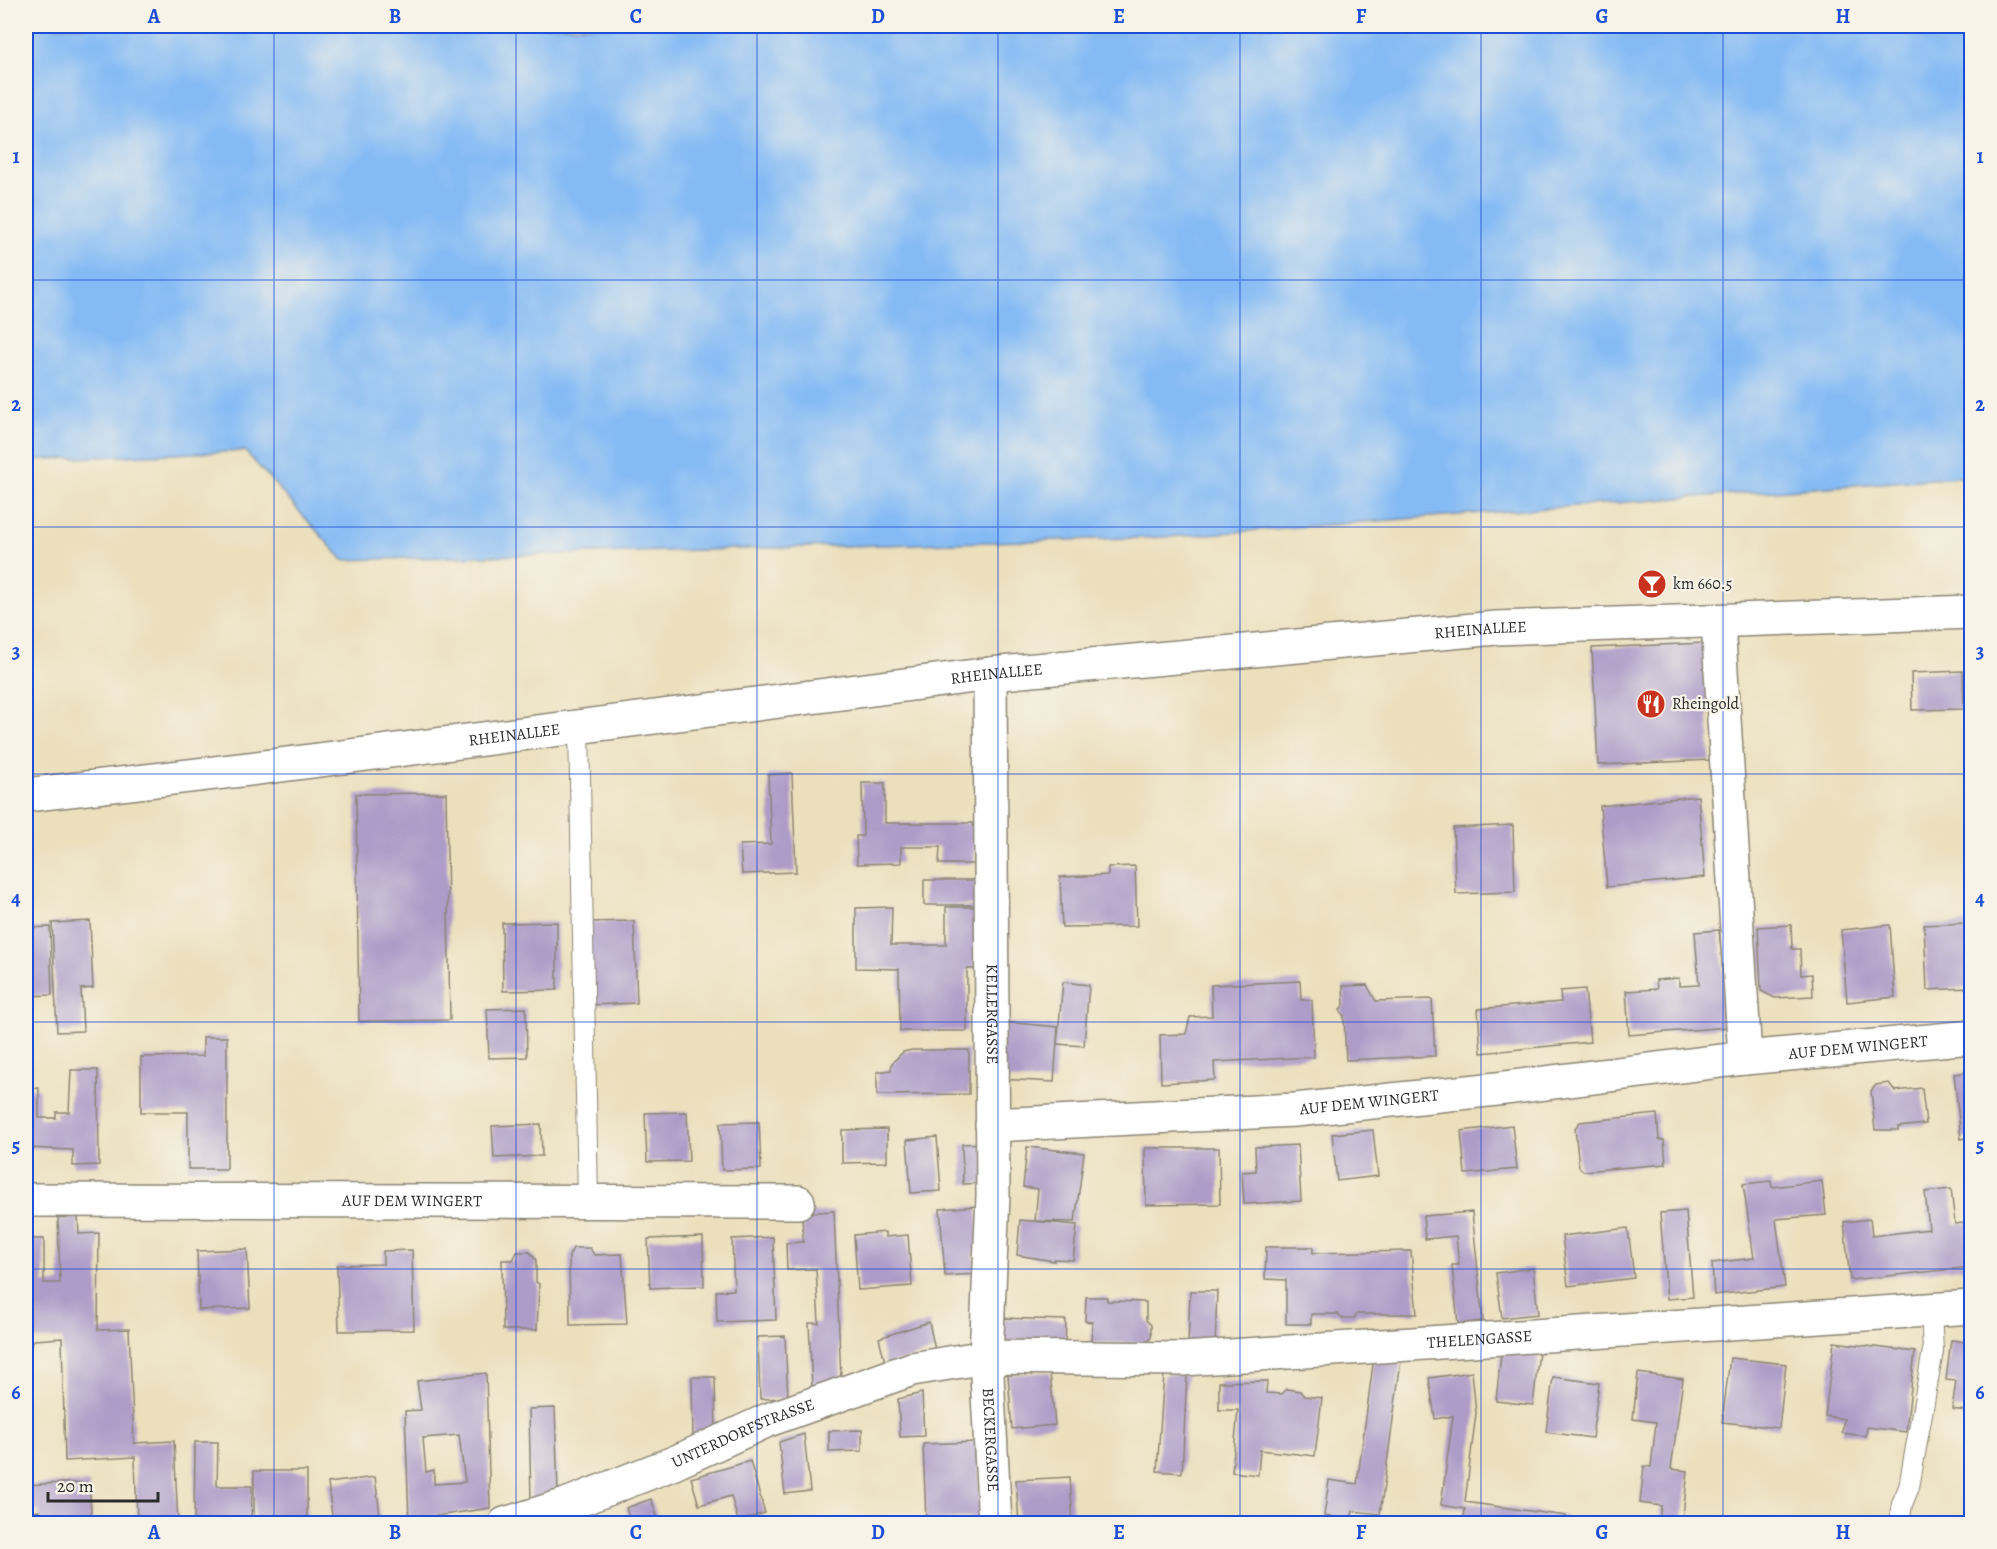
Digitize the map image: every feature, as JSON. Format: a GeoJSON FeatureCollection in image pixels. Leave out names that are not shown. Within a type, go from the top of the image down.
{"type":"FeatureCollection","features":[{"type":"Feature","properties":{"kind":"street","name":"RHEINALLEE"},"geometry":{"type":"LineString","coordinates":[[26,795],[990,674],[1496,628],[1971,612]]}},
{"type":"Feature","properties":{"kind":"street"},"geometry":{"type":"LineString","coordinates":[[1718,622],[1745,1058]]}},
{"type":"Feature","properties":{"kind":"street","name":"KELLERGASSE"},"geometry":{"type":"LineString","coordinates":[[986,1357],[993,1196],[990,674]]}},
{"type":"Feature","properties":{"kind":"street","name":"AUF DEM WINGERT"},"geometry":{"type":"LineString","coordinates":[[992,1125],[1295,1110],[1497,1089],[1745,1058],[1971,1037]]}},
{"type":"Feature","properties":{"kind":"street","name":"AUF DEM WINGERT"},"geometry":{"type":"LineString","coordinates":[[26,1200],[798,1202]]}},
{"type":"Feature","properties":{"kind":"street","name":"THELENGASSE"},"geometry":{"type":"LineString","coordinates":[[986,1357],[1183,1359],[1971,1307]]}},
{"type":"Feature","properties":{"kind":"street","name":"UNTERDORFSTRASSE"},"geometry":{"type":"LineString","coordinates":[[505,1524],[566,1505],[674,1463],[768,1420],[912,1369],[986,1357]]}},
{"type":"Feature","properties":{"kind":"street","name":"BECKERGASSE"},"geometry":{"type":"LineString","coordinates":[[986,1357],[995,1524]]}},
{"type":"Feature","properties":{"kind":"lane"},"geometry":{"type":"LineString","coordinates":[[579,727],[588,1201]]}},
{"type":"Feature","properties":{"kind":"lane"},"geometry":{"type":"LineString","coordinates":[[1899,1524],[1902,1504],[1909,1487],[1933,1351],[1931,1310]]}},
{"type":"Feature","properties":{"kind":"water"},"geometry":{"type":"Polygon","coordinates":[[[26,26],[1971,26],[1971,476],[1169,537],[343,560],[245,451],[26,460],[26,26]]]}},
{"type":"Feature","properties":{"kind":"building","name":"Rheingold"},"geometry":{"type":"Polygon","coordinates":[[[1705,643],[1710,760],[1598,765],[1592,648],[1705,643]]]}},
{"type":"Feature","properties":{"kind":"building"},"geometry":{"type":"Polygon","coordinates":[[[1963,671],[1964,709],[1912,710],[1911,673],[1963,671]]]}},
{"type":"Feature","properties":{"kind":"building"},"geometry":{"type":"Polygon","coordinates":[[[792,773],[796,872],[742,874],[740,845],[771,844],[768,775],[792,773]]]}},
{"type":"Feature","properties":{"kind":"building"},"geometry":{"type":"Polygon","coordinates":[[[862,783],[885,783],[885,823],[975,823],[974,864],[939,864],[940,847],[901,847],[901,863],[857,864],[856,836],[863,836],[862,783]]]}},
{"type":"Feature","properties":{"kind":"building"},"geometry":{"type":"Polygon","coordinates":[[[446,793],[450,1020],[359,1021],[356,794],[446,793]]]}},
{"type":"Feature","properties":{"kind":"building"},"geometry":{"type":"Polygon","coordinates":[[[1698,796],[1705,877],[1607,887],[1600,806],[1698,796]]]}},
{"type":"Feature","properties":{"kind":"building"},"geometry":{"type":"Polygon","coordinates":[[[1513,825],[1515,892],[1456,894],[1453,828],[1513,825]]]}},
{"type":"Feature","properties":{"kind":"building"},"geometry":{"type":"Polygon","coordinates":[[[1135,866],[1137,926],[1062,927],[1060,877],[1108,875],[1108,867],[1135,866]]]}},
{"type":"Feature","properties":{"kind":"building"},"geometry":{"type":"Polygon","coordinates":[[[924,880],[975,880],[976,905],[924,905],[924,880]]]}},
{"type":"Feature","properties":{"kind":"building"},"geometry":{"type":"Polygon","coordinates":[[[892,907],[891,945],[946,945],[946,907],[976,907],[975,969],[967,969],[967,1031],[900,1031],[899,969],[856,968],[856,908],[892,907]]]}},
{"type":"Feature","properties":{"kind":"building"},"geometry":{"type":"Polygon","coordinates":[[[90,921],[93,988],[81,989],[83,1031],[57,1032],[52,923],[90,921]]]}},
{"type":"Feature","properties":{"kind":"building"},"geometry":{"type":"Polygon","coordinates":[[[634,921],[637,1003],[591,1005],[589,922],[634,921]]]}},
{"type":"Feature","properties":{"kind":"building"},"geometry":{"type":"Polygon","coordinates":[[[557,922],[557,990],[503,991],[502,923],[557,922]]]}},
{"type":"Feature","properties":{"kind":"building"},"geometry":{"type":"Polygon","coordinates":[[[1966,923],[1969,988],[1927,990],[1924,925],[1966,923]]]}},
{"type":"Feature","properties":{"kind":"building"},"geometry":{"type":"Polygon","coordinates":[[[1791,925],[1792,949],[1800,949],[1801,975],[1812,974],[1813,996],[1775,998],[1761,991],[1758,927],[1791,925]]]}},
{"type":"Feature","properties":{"kind":"building"},"geometry":{"type":"Polygon","coordinates":[[[1890,925],[1895,997],[1847,1002],[1841,930],[1890,925]]]}},
{"type":"Feature","properties":{"kind":"building"},"geometry":{"type":"Polygon","coordinates":[[[50,927],[52,995],[26,996],[26,928],[50,927]]]}},
{"type":"Feature","properties":{"kind":"building"},"geometry":{"type":"Polygon","coordinates":[[[1719,930],[1729,1027],[1629,1035],[1626,991],[1657,989],[1656,980],[1679,978],[1679,986],[1699,985],[1695,932],[1719,930]]]}},
{"type":"Feature","properties":{"kind":"building"},"geometry":{"type":"Polygon","coordinates":[[[1300,981],[1301,1000],[1312,1000],[1314,1057],[1214,1062],[1215,1080],[1161,1083],[1160,1035],[1186,1034],[1190,1017],[1212,1016],[1211,985],[1300,981]]]}},
{"type":"Feature","properties":{"kind":"building"},"geometry":{"type":"Polygon","coordinates":[[[1063,982],[1089,985],[1084,1046],[1057,1044],[1063,982]]]}},
{"type":"Feature","properties":{"kind":"building"},"geometry":{"type":"Polygon","coordinates":[[[1367,985],[1376,1001],[1432,999],[1435,1056],[1346,1060],[1344,1016],[1340,1010],[1344,1004],[1343,986],[1367,985]]]}},
{"type":"Feature","properties":{"kind":"building"},"geometry":{"type":"Polygon","coordinates":[[[1585,989],[1590,1042],[1481,1053],[1478,1009],[1561,1002],[1560,991],[1585,989]]]}},
{"type":"Feature","properties":{"kind":"building"},"geometry":{"type":"Polygon","coordinates":[[[526,1008],[527,1057],[489,1058],[487,1009],[526,1008]]]}},
{"type":"Feature","properties":{"kind":"building"},"geometry":{"type":"Polygon","coordinates":[[[1003,1022],[1058,1027],[1054,1082],[998,1079],[1003,1022]]]}},
{"type":"Feature","properties":{"kind":"building"},"geometry":{"type":"Polygon","coordinates":[[[203,1037],[227,1037],[227,1169],[188,1169],[188,1112],[141,1112],[141,1057],[203,1056],[203,1037]]]}},
{"type":"Feature","properties":{"kind":"building"},"geometry":{"type":"Polygon","coordinates":[[[969,1050],[969,1094],[877,1095],[877,1072],[891,1070],[892,1063],[903,1052],[969,1050]]]}},
{"type":"Feature","properties":{"kind":"building"},"geometry":{"type":"Polygon","coordinates":[[[71,1070],[98,1070],[99,1165],[73,1166],[73,1150],[26,1148],[26,1089],[39,1088],[39,1118],[56,1118],[56,1112],[69,1112],[71,1070]]]}},
{"type":"Feature","properties":{"kind":"building"},"geometry":{"type":"Polygon","coordinates":[[[1972,1072],[1972,1137],[1961,1139],[1954,1074],[1972,1072]]]}},
{"type":"Feature","properties":{"kind":"building"},"geometry":{"type":"Polygon","coordinates":[[[1889,1083],[1895,1091],[1922,1088],[1926,1124],[1898,1127],[1898,1130],[1875,1130],[1871,1091],[1876,1085],[1889,1083]]]}},
{"type":"Feature","properties":{"kind":"building"},"geometry":{"type":"Polygon","coordinates":[[[687,1112],[689,1161],[647,1162],[645,1113],[687,1112]]]}},
{"type":"Feature","properties":{"kind":"building"},"geometry":{"type":"Polygon","coordinates":[[[1657,1114],[1659,1140],[1664,1140],[1666,1164],[1583,1171],[1579,1167],[1575,1128],[1580,1122],[1657,1114]]]}},
{"type":"Feature","properties":{"kind":"building"},"geometry":{"type":"Polygon","coordinates":[[[759,1122],[761,1169],[722,1170],[720,1123],[759,1122]]]}},
{"type":"Feature","properties":{"kind":"building"},"geometry":{"type":"Polygon","coordinates":[[[541,1124],[542,1156],[494,1158],[492,1126],[541,1124]]]}},
{"type":"Feature","properties":{"kind":"building"},"geometry":{"type":"Polygon","coordinates":[[[1512,1125],[1517,1169],[1465,1174],[1461,1131],[1512,1125]]]}},
{"type":"Feature","properties":{"kind":"building"},"geometry":{"type":"Polygon","coordinates":[[[887,1129],[887,1162],[842,1163],[842,1130],[887,1129]]]}},
{"type":"Feature","properties":{"kind":"building"},"geometry":{"type":"Polygon","coordinates":[[[1373,1130],[1378,1176],[1337,1181],[1332,1134],[1373,1130]]]}},
{"type":"Feature","properties":{"kind":"building"},"geometry":{"type":"Polygon","coordinates":[[[937,1137],[941,1191],[911,1193],[907,1140],[937,1137]]]}},
{"type":"Feature","properties":{"kind":"building"},"geometry":{"type":"Polygon","coordinates":[[[984,1143],[986,1183],[963,1184],[962,1144],[984,1143]]]}},
{"type":"Feature","properties":{"kind":"building"},"geometry":{"type":"Polygon","coordinates":[[[1298,1145],[1301,1201],[1244,1204],[1242,1172],[1256,1171],[1255,1147],[1298,1145]]]}},
{"type":"Feature","properties":{"kind":"building"},"geometry":{"type":"Polygon","coordinates":[[[1027,1147],[1084,1153],[1075,1222],[1035,1221],[1038,1189],[1023,1187],[1027,1147]]]}},
{"type":"Feature","properties":{"kind":"building"},"geometry":{"type":"Polygon","coordinates":[[[1145,1148],[1219,1148],[1220,1204],[1146,1205],[1145,1148]]]}},
{"type":"Feature","properties":{"kind":"building"},"geometry":{"type":"Polygon","coordinates":[[[1771,1181],[1772,1187],[1822,1181],[1826,1215],[1776,1219],[1785,1287],[1714,1295],[1712,1263],[1754,1258],[1743,1184],[1771,1181]]]}},
{"type":"Feature","properties":{"kind":"building"},"geometry":{"type":"Polygon","coordinates":[[[1951,1189],[1955,1224],[1972,1222],[1972,1267],[1850,1280],[1844,1222],[1870,1219],[1872,1236],[1929,1229],[1925,1192],[1951,1189]]]}},
{"type":"Feature","properties":{"kind":"building"},"geometry":{"type":"Polygon","coordinates":[[[978,1206],[979,1250],[974,1250],[976,1274],[945,1276],[940,1209],[978,1206]]]}},
{"type":"Feature","properties":{"kind":"building"},"geometry":{"type":"Polygon","coordinates":[[[834,1211],[841,1380],[812,1388],[809,1323],[819,1323],[816,1269],[787,1270],[786,1243],[803,1242],[802,1213],[834,1211]]]}},
{"type":"Feature","properties":{"kind":"building"},"geometry":{"type":"Polygon","coordinates":[[[1686,1211],[1693,1297],[1667,1299],[1660,1213],[1686,1211]]]}},
{"type":"Feature","properties":{"kind":"building"},"geometry":{"type":"Polygon","coordinates":[[[1472,1212],[1483,1321],[1458,1324],[1452,1265],[1459,1265],[1456,1236],[1425,1239],[1423,1216],[1472,1212]]]}},
{"type":"Feature","properties":{"kind":"building"},"geometry":{"type":"Polygon","coordinates":[[[78,1216],[79,1234],[99,1233],[98,1330],[129,1329],[134,1443],[174,1441],[178,1524],[137,1524],[135,1457],[65,1461],[62,1338],[34,1340],[26,1349],[26,1239],[44,1239],[44,1283],[60,1283],[58,1217],[78,1216]]]}},
{"type":"Feature","properties":{"kind":"building"},"geometry":{"type":"Polygon","coordinates":[[[1020,1220],[1077,1225],[1073,1260],[1054,1259],[1054,1261],[1017,1255],[1020,1220]]]}},
{"type":"Feature","properties":{"kind":"building"},"geometry":{"type":"Polygon","coordinates":[[[1628,1228],[1634,1278],[1568,1286],[1562,1236],[1628,1228]]]}},
{"type":"Feature","properties":{"kind":"building"},"geometry":{"type":"Polygon","coordinates":[[[885,1232],[885,1237],[908,1235],[912,1286],[858,1290],[854,1235],[885,1232]]]}},
{"type":"Feature","properties":{"kind":"building"},"geometry":{"type":"Polygon","coordinates":[[[703,1237],[704,1286],[650,1288],[648,1239],[703,1237]]]}},
{"type":"Feature","properties":{"kind":"building"},"geometry":{"type":"Polygon","coordinates":[[[773,1237],[776,1320],[717,1322],[716,1291],[734,1290],[732,1239],[773,1237]]]}},
{"type":"Feature","properties":{"kind":"building"},"geometry":{"type":"Polygon","coordinates":[[[1266,1247],[1313,1247],[1313,1253],[1411,1251],[1417,1314],[1357,1314],[1354,1318],[1341,1318],[1338,1314],[1311,1314],[1311,1324],[1286,1324],[1286,1280],[1265,1279],[1266,1247]]]}},
{"type":"Feature","properties":{"kind":"building"},"geometry":{"type":"Polygon","coordinates":[[[573,1248],[590,1248],[594,1255],[622,1254],[627,1324],[570,1325],[569,1256],[573,1248]]]}},
{"type":"Feature","properties":{"kind":"building"},"geometry":{"type":"Polygon","coordinates":[[[247,1249],[250,1308],[199,1310],[197,1251],[247,1249]]]}},
{"type":"Feature","properties":{"kind":"building"},"geometry":{"type":"Polygon","coordinates":[[[412,1250],[414,1330],[339,1331],[337,1265],[383,1264],[383,1251],[412,1250]]]}},
{"type":"Feature","properties":{"kind":"building"},"geometry":{"type":"Polygon","coordinates":[[[517,1252],[530,1252],[536,1260],[536,1282],[539,1284],[537,1330],[503,1330],[502,1260],[513,1260],[517,1252]]]}},
{"type":"Feature","properties":{"kind":"building"},"geometry":{"type":"Polygon","coordinates":[[[1533,1268],[1538,1314],[1502,1318],[1496,1273],[1533,1268]]]}},
{"type":"Feature","properties":{"kind":"building"},"geometry":{"type":"Polygon","coordinates":[[[1190,1291],[1217,1291],[1215,1348],[1188,1349],[1190,1291]]]}},
{"type":"Feature","properties":{"kind":"building"},"geometry":{"type":"Polygon","coordinates":[[[1086,1297],[1107,1297],[1107,1301],[1146,1302],[1146,1320],[1151,1325],[1151,1338],[1145,1343],[1091,1343],[1092,1322],[1085,1321],[1086,1297]]]}},
{"type":"Feature","properties":{"kind":"building"},"geometry":{"type":"Polygon","coordinates":[[[1003,1318],[1066,1320],[1065,1348],[1002,1346],[1003,1318]]]}},
{"type":"Feature","properties":{"kind":"building"},"geometry":{"type":"Polygon","coordinates":[[[929,1322],[935,1350],[886,1366],[879,1338],[929,1322]]]}},
{"type":"Feature","properties":{"kind":"building"},"geometry":{"type":"Polygon","coordinates":[[[785,1336],[788,1398],[760,1399],[758,1337],[785,1336]]]}},
{"type":"Feature","properties":{"kind":"building"},"geometry":{"type":"Polygon","coordinates":[[[1951,1340],[1972,1343],[1972,1412],[1952,1409],[1956,1381],[1946,1380],[1951,1340]]]}},
{"type":"Feature","properties":{"kind":"building"},"geometry":{"type":"Polygon","coordinates":[[[1834,1342],[1915,1352],[1906,1432],[1867,1427],[1866,1436],[1842,1433],[1844,1419],[1825,1416],[1834,1342]]]}},
{"type":"Feature","properties":{"kind":"building"},"geometry":{"type":"Polygon","coordinates":[[[1539,1351],[1533,1405],[1496,1401],[1501,1354],[1539,1351]]]}},
{"type":"Feature","properties":{"kind":"building"},"geometry":{"type":"Polygon","coordinates":[[[1374,1357],[1401,1361],[1380,1514],[1353,1511],[1351,1519],[1324,1516],[1329,1480],[1357,1484],[1374,1357]]]}},
{"type":"Feature","properties":{"kind":"building"},"geometry":{"type":"Polygon","coordinates":[[[1730,1358],[1786,1364],[1779,1428],[1722,1422],[1730,1358]]]}},
{"type":"Feature","properties":{"kind":"building"},"geometry":{"type":"Polygon","coordinates":[[[1050,1372],[1055,1425],[1012,1429],[1008,1375],[1050,1372]]]}},
{"type":"Feature","properties":{"kind":"building"},"geometry":{"type":"Polygon","coordinates":[[[1472,1372],[1476,1413],[1465,1502],[1566,1516],[1566,1524],[1463,1524],[1465,1509],[1441,1505],[1453,1416],[1435,1419],[1429,1378],[1472,1372]]]}},
{"type":"Feature","properties":{"kind":"building"},"geometry":{"type":"Polygon","coordinates":[[[486,1373],[490,1508],[409,1520],[405,1411],[421,1410],[417,1381],[486,1373]],[[459,1435],[423,1438],[426,1472],[434,1470],[434,1484],[465,1482],[459,1435]]]}},
{"type":"Feature","properties":{"kind":"building"},"geometry":{"type":"Polygon","coordinates":[[[1638,1373],[1683,1379],[1671,1469],[1688,1471],[1682,1524],[1659,1524],[1661,1506],[1640,1503],[1644,1466],[1651,1467],[1656,1422],[1633,1419],[1638,1373]]]}},
{"type":"Feature","properties":{"kind":"building"},"geometry":{"type":"Polygon","coordinates":[[[1164,1374],[1187,1375],[1182,1473],[1157,1471],[1164,1374]]]}},
{"type":"Feature","properties":{"kind":"building"},"geometry":{"type":"Polygon","coordinates":[[[692,1377],[715,1377],[716,1438],[693,1439],[692,1377]]]}},
{"type":"Feature","properties":{"kind":"building"},"geometry":{"type":"Polygon","coordinates":[[[1553,1377],[1599,1383],[1592,1438],[1546,1432],[1553,1377]]]}},
{"type":"Feature","properties":{"kind":"building"},"geometry":{"type":"Polygon","coordinates":[[[1267,1381],[1266,1393],[1282,1394],[1287,1389],[1300,1391],[1304,1396],[1322,1398],[1315,1456],[1260,1450],[1258,1475],[1232,1472],[1238,1410],[1219,1410],[1219,1382],[1267,1381]]]}},
{"type":"Feature","properties":{"kind":"building"},"geometry":{"type":"Polygon","coordinates":[[[922,1393],[924,1436],[900,1437],[898,1399],[922,1393]]]}},
{"type":"Feature","properties":{"kind":"building"},"geometry":{"type":"Polygon","coordinates":[[[555,1408],[558,1494],[531,1502],[529,1409],[555,1408]]]}},
{"type":"Feature","properties":{"kind":"building"},"geometry":{"type":"Polygon","coordinates":[[[862,1430],[862,1451],[829,1452],[829,1431],[862,1430]]]}},
{"type":"Feature","properties":{"kind":"building"},"geometry":{"type":"Polygon","coordinates":[[[804,1434],[810,1491],[785,1494],[779,1442],[804,1434]]]}},
{"type":"Feature","properties":{"kind":"building"},"geometry":{"type":"Polygon","coordinates":[[[195,1442],[218,1442],[217,1486],[252,1486],[251,1524],[194,1524],[195,1442]]]}},
{"type":"Feature","properties":{"kind":"building"},"geometry":{"type":"Polygon","coordinates":[[[978,1442],[981,1517],[926,1520],[923,1444],[978,1442]]]}},
{"type":"Feature","properties":{"kind":"building"},"geometry":{"type":"Polygon","coordinates":[[[750,1461],[765,1513],[738,1521],[731,1496],[699,1505],[691,1478],[750,1461]]]}},
{"type":"Feature","properties":{"kind":"building"},"geometry":{"type":"Polygon","coordinates":[[[254,1471],[307,1471],[307,1524],[254,1524],[254,1471]]]}},
{"type":"Feature","properties":{"kind":"building"},"geometry":{"type":"Polygon","coordinates":[[[375,1477],[381,1522],[333,1524],[328,1483],[375,1477]]]}},
{"type":"Feature","properties":{"kind":"building"},"geometry":{"type":"Polygon","coordinates":[[[1070,1477],[1073,1524],[1019,1524],[1016,1480],[1070,1477]]]}},
{"type":"Feature","properties":{"kind":"building"},"geometry":{"type":"Polygon","coordinates":[[[89,1483],[92,1524],[39,1524],[39,1511],[26,1512],[26,1485],[89,1483]]]}},
{"type":"Feature","properties":{"kind":"building"},"geometry":{"type":"Polygon","coordinates":[[[651,1499],[660,1524],[631,1524],[626,1508],[651,1499]]]}},
{"type":"Feature","properties":{"kind":"building"},"geometry":{"type":"Polygon","coordinates":[[[606,1514],[608,1524],[579,1524],[579,1523],[606,1514]]]}},
{"type":"Feature","properties":{"kind":"place","name":"km 660.5"},"geometry":{"type":"Point","coordinates":[1652,584]}},
{"type":"Feature","properties":{"kind":"place","name":"Rheingold"},"geometry":{"type":"Point","coordinates":[1651,704]}}]}
